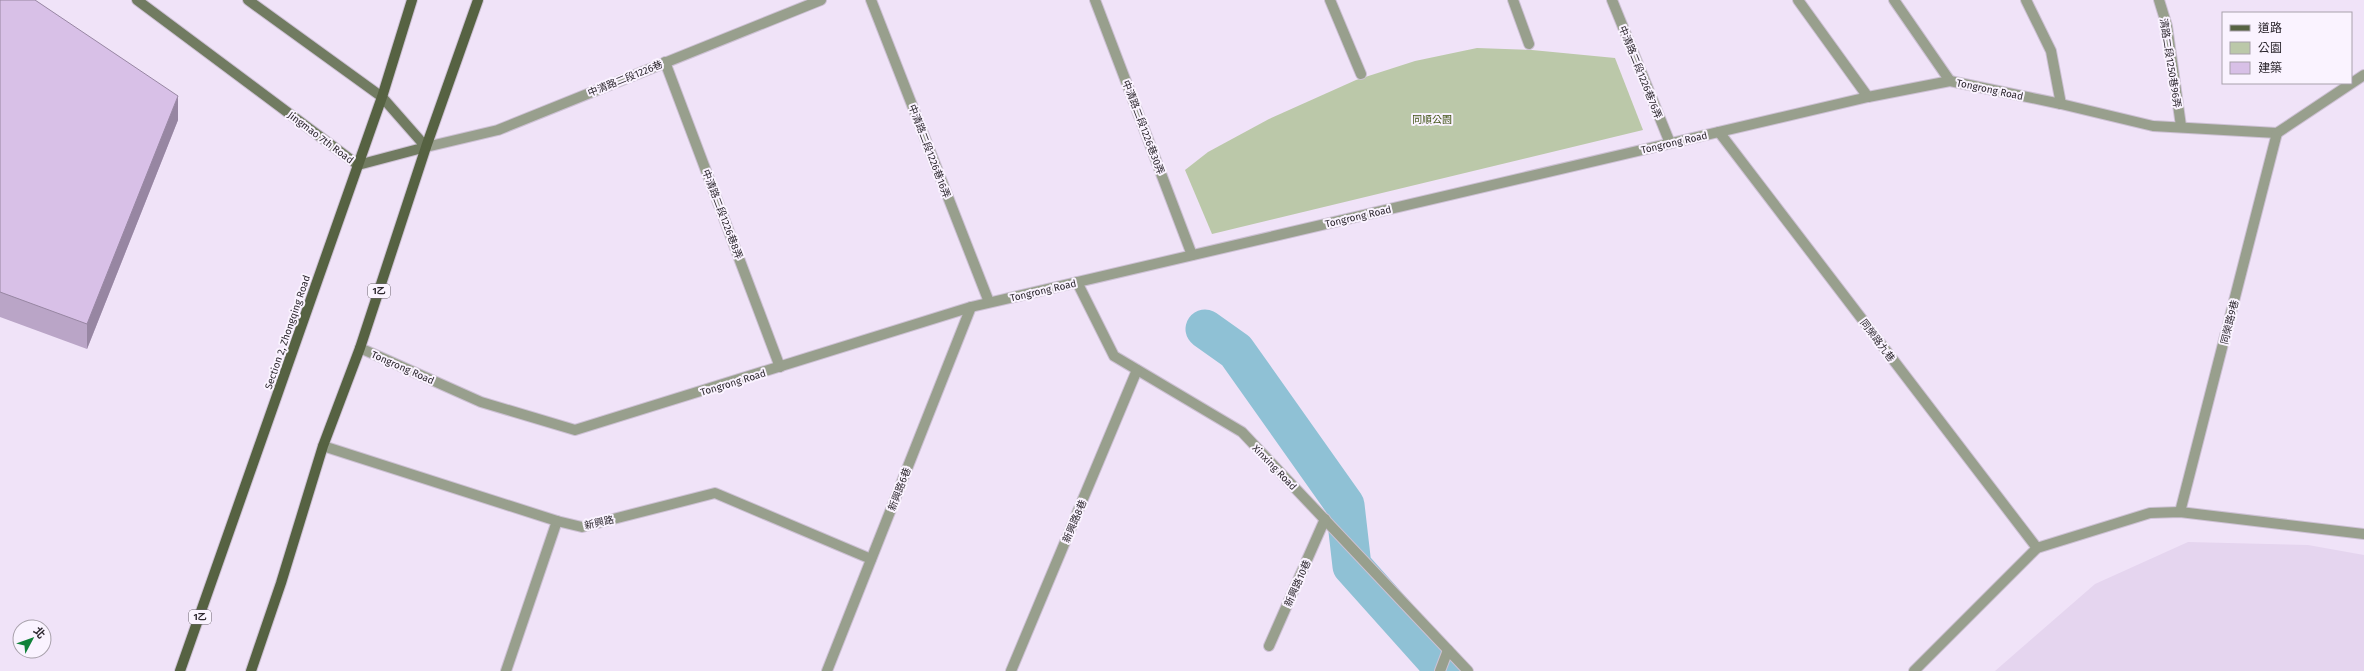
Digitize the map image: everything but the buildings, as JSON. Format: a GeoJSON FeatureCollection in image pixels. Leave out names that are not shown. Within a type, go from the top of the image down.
{"type":"FeatureCollection","features":[{"type":"Feature","properties":{"kind":"main road","name":"Section 2, Zhongqing Road"},"geometry":{"type":"LineString","coordinates":[[180,671],[382,98],[412,0]]}},
{"type":"Feature","properties":{"kind":"main road","name":"1乙"},"geometry":{"type":"LineString","coordinates":[[251,671],[281,583],[323,446],[360,348],[426,147],[478,0]]}},
{"type":"Feature","properties":{"kind":"street","name":"Jingmao 7th Road"},"geometry":{"type":"LineString","coordinates":[[137,0],[358,165],[426,147]]}},
{"type":"Feature","properties":{"kind":"street"},"geometry":{"type":"LineString","coordinates":[[248,0],[382,98],[426,147]]}},
{"type":"Feature","properties":{"kind":"street","name":"中清路二段1226巷"},"geometry":{"type":"LineString","coordinates":[[426,147],[498,130],[820,0]]}},
{"type":"Feature","properties":{"kind":"street","name":"中清路二段1226巷16弄"},"geometry":{"type":"LineString","coordinates":[[871,0],[990,302]]}},
{"type":"Feature","properties":{"kind":"street","name":"中清路二段1226巷30弄"},"geometry":{"type":"LineString","coordinates":[[1095,0],[1192,255]]}},
{"type":"Feature","properties":{"kind":"street"},"geometry":{"type":"LineString","coordinates":[[1330,0],[1361,74]]}},
{"type":"Feature","properties":{"kind":"street"},"geometry":{"type":"LineString","coordinates":[[1513,0],[1529,44]]}},
{"type":"Feature","properties":{"kind":"street","name":"中清路二段1226巷76弄"},"geometry":{"type":"LineString","coordinates":[[1612,0],[1670,143]]}},
{"type":"Feature","properties":{"kind":"street"},"geometry":{"type":"LineString","coordinates":[[1798,0],[1868,97]]}},
{"type":"Feature","properties":{"kind":"street"},"geometry":{"type":"LineString","coordinates":[[1894,0],[1950,81]]}},
{"type":"Feature","properties":{"kind":"street"},"geometry":{"type":"LineString","coordinates":[[2026,0],[2051,50],[2061,104]]}},
{"type":"Feature","properties":{"kind":"street","name":"清路二段1250巷96弄"},"geometry":{"type":"LineString","coordinates":[[2159,0],[2167,26],[2181,126]]}},
{"type":"Feature","properties":{"kind":"street","name":"中清路二段1226巷8弄"},"geometry":{"type":"LineString","coordinates":[[665,62],[780,367]]}},
{"type":"Feature","properties":{"kind":"street"},"geometry":{"type":"LineString","coordinates":[[2352,84],[2364,76]]}},
{"type":"Feature","properties":{"kind":"street","name":"Tongrong Road"},"geometry":{"type":"LineString","coordinates":[[360,348],[482,402],[575,430],[990,302],[1868,97],[1950,81],[2061,104],[2153,126],[2181,126],[2277,133]]}},
{"type":"Feature","properties":{"kind":"street"},"geometry":{"type":"LineString","coordinates":[[2277,133],[2352,84]]}},
{"type":"Feature","properties":{"kind":"street","name":"同榮路九巷"},"geometry":{"type":"LineString","coordinates":[[1719,132],[2037,548]]}},
{"type":"Feature","properties":{"kind":"street","name":"同榮路9巷"},"geometry":{"type":"LineString","coordinates":[[2180,512],[2277,133]]}},
{"type":"Feature","properties":{"kind":"street","name":"Xinxing Road"},"geometry":{"type":"LineString","coordinates":[[1077,282],[1114,356],[1242,432],[1468,671]]}},
{"type":"Feature","properties":{"kind":"street","name":"新興路6巷"},"geometry":{"type":"LineString","coordinates":[[827,671],[971,307]]}},
{"type":"Feature","properties":{"kind":"street","name":"新興路8巷"},"geometry":{"type":"LineString","coordinates":[[1011,671],[1137,370]]}},
{"type":"Feature","properties":{"kind":"street","name":"新興路"},"geometry":{"type":"LineString","coordinates":[[323,446],[582,528],[715,493],[871,559]]}},
{"type":"Feature","properties":{"kind":"street"},"geometry":{"type":"LineString","coordinates":[[1914,671],[2037,548],[2150,513],[2180,512],[2364,534]]}},
{"type":"Feature","properties":{"kind":"street","name":"新興路10巷"},"geometry":{"type":"LineString","coordinates":[[1269,646],[1325,519]]}},
{"type":"Feature","properties":{"kind":"street"},"geometry":{"type":"LineString","coordinates":[[506,671],[558,521]]}},
{"type":"Feature","properties":{"kind":"street"},"geometry":{"type":"LineString","coordinates":[[1440,671],[1448,650]]}},
{"type":"Feature","properties":{"kind":"shaded area"},"geometry":{"type":"Polygon","coordinates":[[[2188,542],[2308,545],[2364,555],[2364,671],[1995,671],[2095,584],[2188,542]]]}},
{"type":"Feature","properties":{"kind":"green space","name":"同順公園"},"geometry":{"type":"Polygon","coordinates":[[[1477,48],[1532,50],[1615,58],[1643,130],[1212,234],[1185,170],[1208,152],[1269,119],[1356,80],[1415,61],[1477,48]]]}},
{"type":"Feature","properties":{"kind":"waterway"},"geometry":{"type":"LineString","coordinates":[[1205,329],[1236,351],[1345,505],[1352,566],[1446,671]]}}]}
